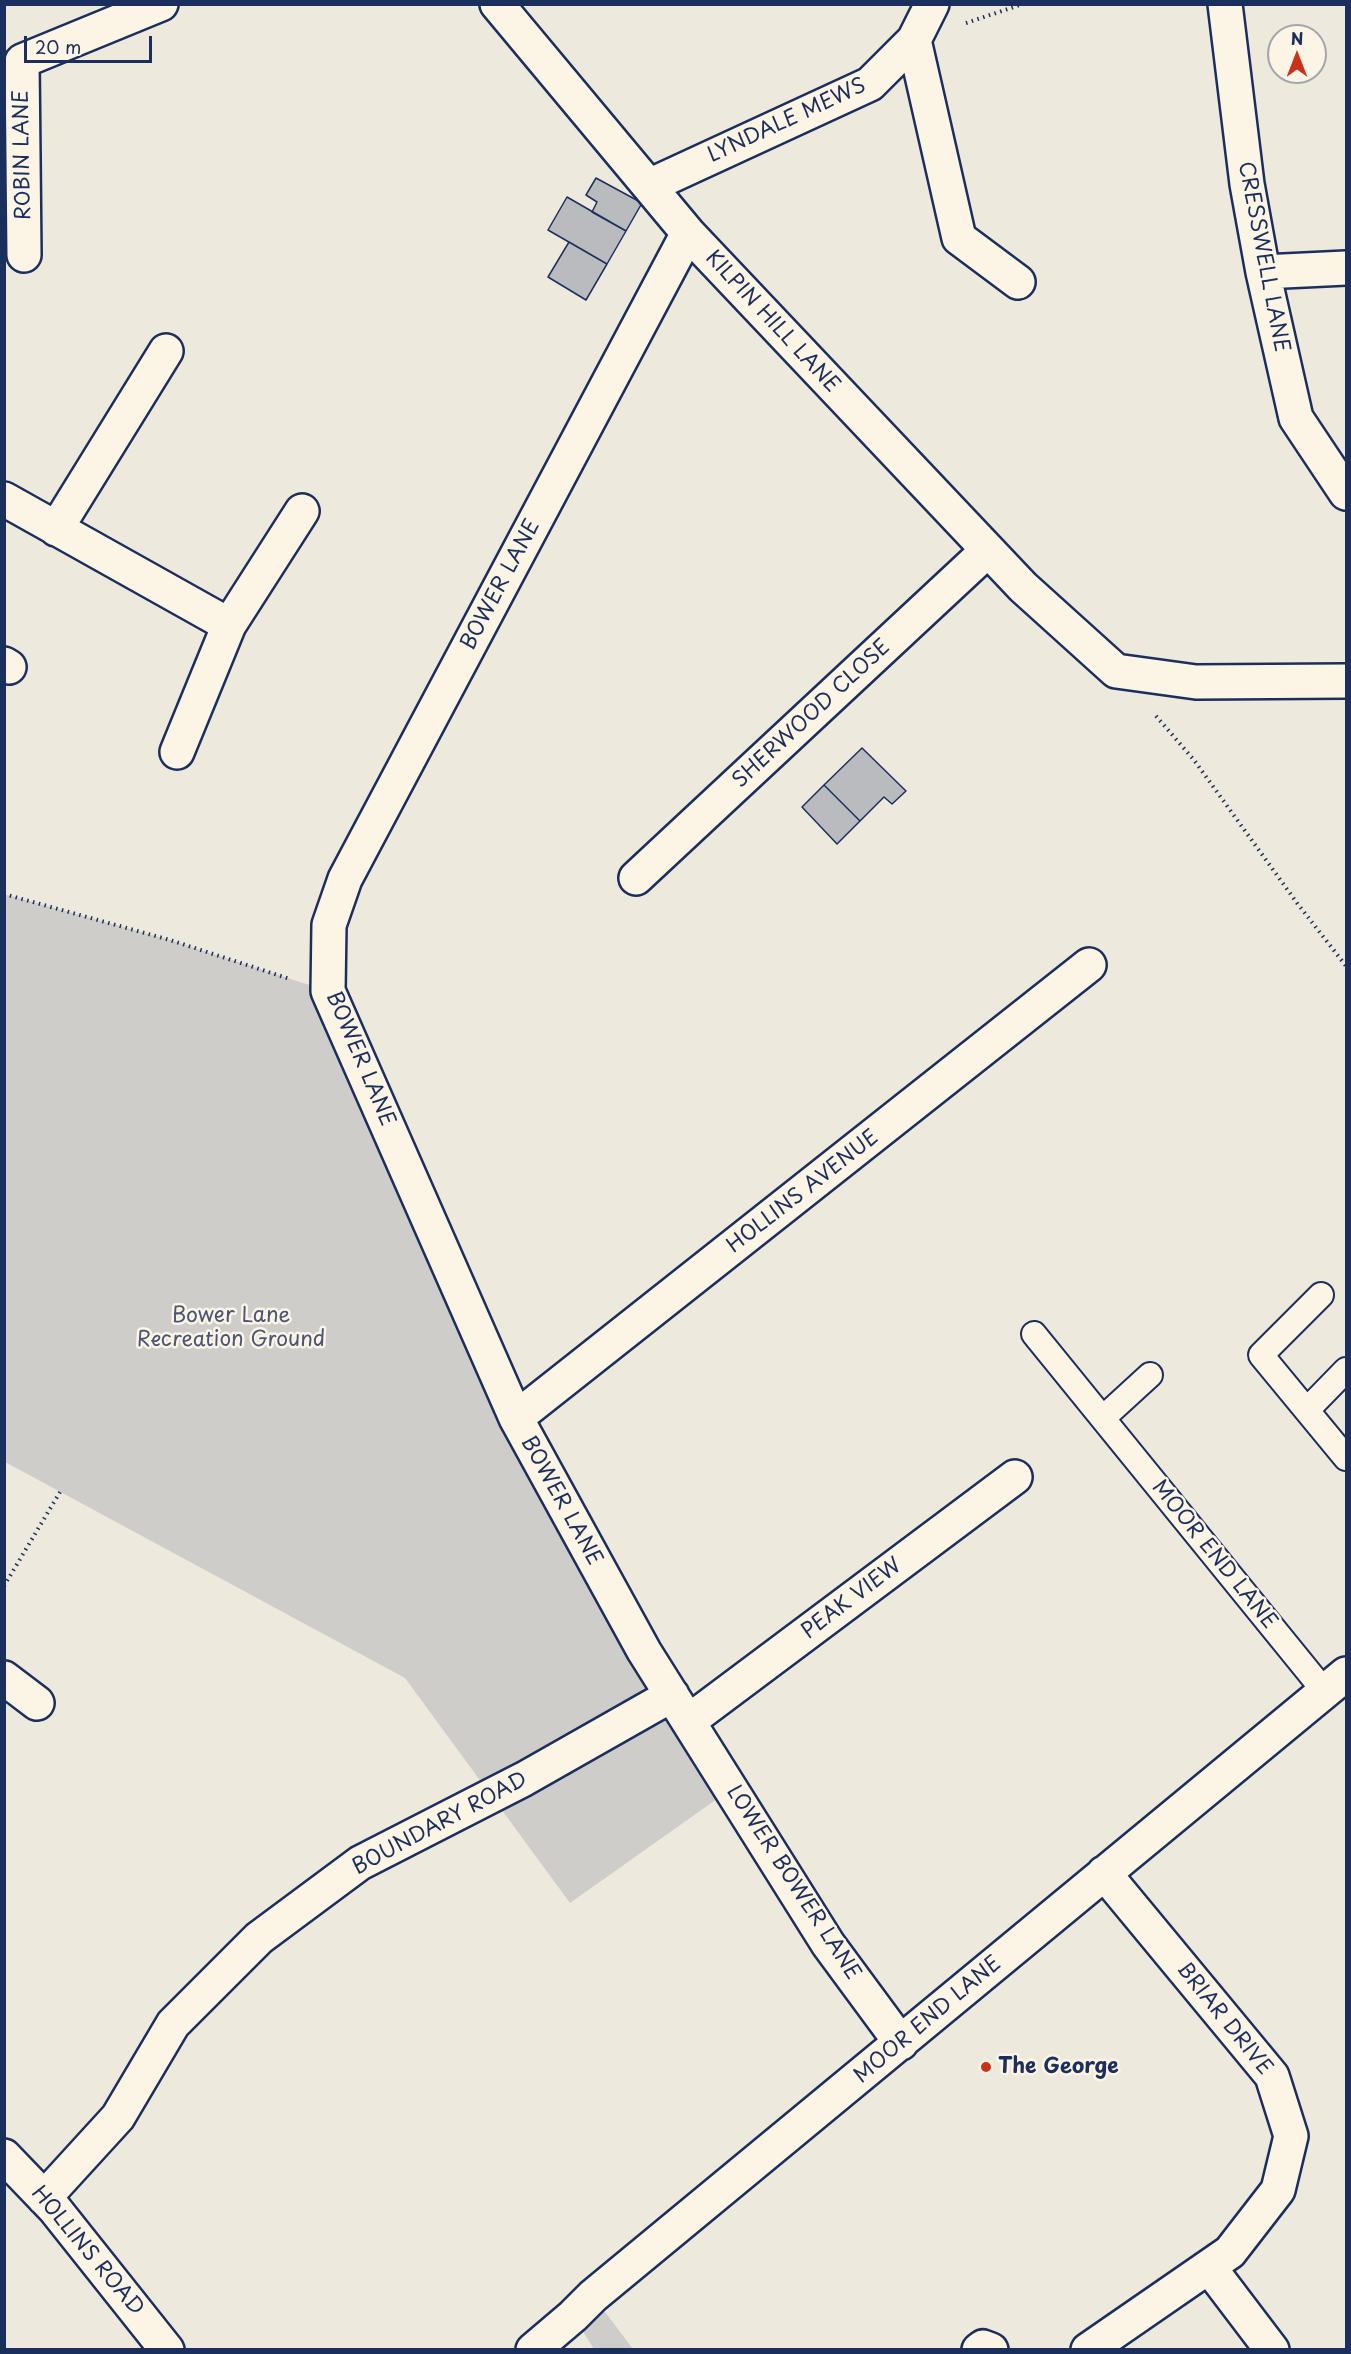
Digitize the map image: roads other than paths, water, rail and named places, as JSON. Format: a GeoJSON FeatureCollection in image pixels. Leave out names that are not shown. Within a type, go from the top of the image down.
{"type":"FeatureCollection","features":[{"type":"Feature","properties":{"kind":"street","name":"ROBIN LANE"},"geometry":{"type":"LineString","coordinates":[[24,255],[22,61],[161,4]]}},
{"type":"Feature","properties":{"kind":"street","name":"KILPIN HILL LANE"},"geometry":{"type":"LineString","coordinates":[[497,4],[688,233],[1023,587],[1116,671],[1196,682],[1347,681]]}},
{"type":"Feature","properties":{"kind":"street","name":"LYNDALE MEWS"},"geometry":{"type":"LineString","coordinates":[[649,186],[870,84],[914,40],[932,4]]}},
{"type":"Feature","properties":{"kind":"street","name":"CRESSWELL LANE"},"geometry":{"type":"LineString","coordinates":[[1225,4],[1247,184],[1263,272],[1296,418],[1347,493]]}},
{"type":"Feature","properties":{"kind":"street"},"geometry":{"type":"LineString","coordinates":[[914,40],[959,238],[1018,282]]}},
{"type":"Feature","properties":{"kind":"street","name":"BOWER LANE"},"geometry":{"type":"LineString","coordinates":[[681,1708],[644,1651],[516,1418],[328,991],[329,925],[345,879],[688,233]]}},
{"type":"Feature","properties":{"kind":"street"},"geometry":{"type":"LineString","coordinates":[[1263,272],[1347,268]]}},
{"type":"Feature","properties":{"kind":"street"},"geometry":{"type":"LineString","coordinates":[[56,529],[166,351]]}},
{"type":"Feature","properties":{"kind":"street"},"geometry":{"type":"LineString","coordinates":[[4,499],[230,625]]}},
{"type":"Feature","properties":{"kind":"street"},"geometry":{"type":"LineString","coordinates":[[177,752],[230,625],[302,511]]}},
{"type":"Feature","properties":{"kind":"street","name":"SHERWOOD CLOSE"},"geometry":{"type":"LineString","coordinates":[[636,878],[988,550]]}},
{"type":"Feature","properties":{"kind":"street","name":"HOLLINS AVENUE"},"geometry":{"type":"LineString","coordinates":[[516,1418],[1089,965]]}},
{"type":"Feature","properties":{"kind":"street","name":"PEAK VIEW"},"geometry":{"type":"LineString","coordinates":[[681,1708],[1015,1477]]}},
{"type":"Feature","properties":{"kind":"street"},"geometry":{"type":"LineString","coordinates":[[4,1678],[37,1702]]}},
{"type":"Feature","properties":{"kind":"street","name":"MOOR END LANE"},"geometry":{"type":"LineString","coordinates":[[533,2349],[593,2296],[1336,1683]]}},
{"type":"Feature","properties":{"kind":"street","name":"LOWER BOWER LANE"},"geometry":{"type":"LineString","coordinates":[[681,1708],[828,1944],[901,2043]]}},
{"type":"Feature","properties":{"kind":"street","name":"BOUNDARY ROAD"},"geometry":{"type":"LineString","coordinates":[[44,2198],[118,2117],[173,2024],[259,1938],[360,1863],[524,1779],[681,1708]]}},
{"type":"Feature","properties":{"kind":"street","name":"BRIAR DRIVE"},"geometry":{"type":"LineString","coordinates":[[1088,2349],[1230,2252],[1278,2190],[1291,2136],[1272,2076],[1104,1874]]}},
{"type":"Feature","properties":{"kind":"street","name":"HOLLINS ROAD"},"geometry":{"type":"LineString","coordinates":[[4,2156],[44,2198],[167,2349]]}},
{"type":"Feature","properties":{"kind":"street"},"geometry":{"type":"LineString","coordinates":[[1209,2267],[1272,2349]]}},
{"type":"Feature","properties":{"kind":"street"},"geometry":{"type":"LineString","coordinates":[[979,2349],[983,2347],[991,2349]]}},
{"type":"Feature","properties":{"kind":"lane"},"geometry":{"type":"LineString","coordinates":[[1321,1295],[1261,1355],[1347,1458]]}},
{"type":"Feature","properties":{"kind":"lane","name":"MOOR END LANE"},"geometry":{"type":"LineString","coordinates":[[1034,1334],[1103,1418],[1336,1683]]}},
{"type":"Feature","properties":{"kind":"lane"},"geometry":{"type":"LineString","coordinates":[[1307,1410],[1347,1370]]}},
{"type":"Feature","properties":{"kind":"lane"},"geometry":{"type":"LineString","coordinates":[[1103,1418],[1150,1375]]}},
{"type":"Feature","properties":{"kind":"place","name":"The George"},"geometry":{"type":"Point","coordinates":[986,2067]}},
{"type":"Feature","properties":{"kind":"park label","name":"Bower Lane Recreation Ground"},"geometry":{"type":"Point","coordinates":[231,1328]}}]}
